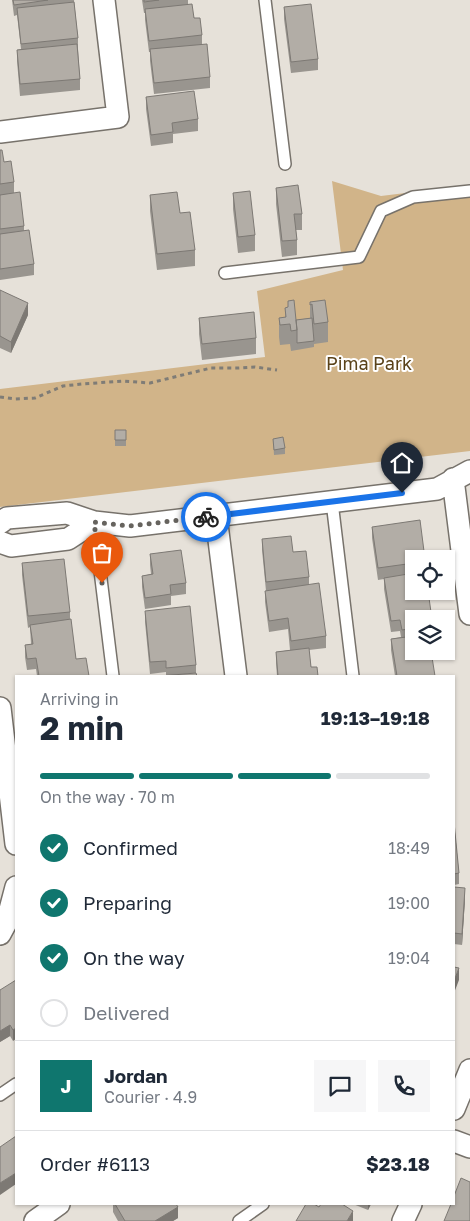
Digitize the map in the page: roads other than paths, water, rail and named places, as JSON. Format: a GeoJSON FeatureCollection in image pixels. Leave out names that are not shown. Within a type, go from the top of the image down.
{"type":"FeatureCollection","features":[{"type":"Feature","properties":{"kind":"street"},"geometry":{"type":"LineString","coordinates":[[0,132],[118,117],[104,0]]}},
{"type":"Feature","properties":{"kind":"street"},"geometry":{"type":"LineString","coordinates":[[0,523],[7,518],[67,513],[94,522],[130,526],[437,489],[464,478],[470,614]]}},
{"type":"Feature","properties":{"kind":"street"},"geometry":{"type":"LineString","coordinates":[[216,516],[236,675]]}},
{"type":"Feature","properties":{"kind":"street"},"geometry":{"type":"LineString","coordinates":[[0,542],[12,546],[68,539],[94,522]]}},
{"type":"Feature","properties":{"kind":"street"},"geometry":{"type":"LineString","coordinates":[[0,708],[15,836]]}},
{"type":"Feature","properties":{"kind":"street"},"geometry":{"type":"LineString","coordinates":[[4,928],[15,890]]}},
{"type":"Feature","properties":{"kind":"street"},"geometry":{"type":"LineString","coordinates":[[455,1107],[470,1070]]}},
{"type":"Feature","properties":{"kind":"street"},"geometry":{"type":"LineString","coordinates":[[455,1141],[470,1147]]}},
{"type":"Feature","properties":{"kind":"street"},"geometry":{"type":"LineString","coordinates":[[34,1221],[58,1205]]}},
{"type":"Feature","properties":{"kind":"street"},"geometry":{"type":"LineString","coordinates":[[403,1221],[411,1205]]}},
{"type":"Feature","properties":{"kind":"lane"},"geometry":{"type":"LineString","coordinates":[[265,0],[285,164]]}},
{"type":"Feature","properties":{"kind":"lane"},"geometry":{"type":"LineString","coordinates":[[225,273],[359,257],[381,211],[412,198],[470,191]]}},
{"type":"Feature","properties":{"kind":"lane"},"geometry":{"type":"LineString","coordinates":[[332,502],[353,675]]}},
{"type":"Feature","properties":{"kind":"lane"},"geometry":{"type":"LineString","coordinates":[[94,522],[113,675]]}},
{"type":"Feature","properties":{"kind":"lane"},"geometry":{"type":"LineString","coordinates":[[0,1095],[15,1085]]}},
{"type":"Feature","properties":{"kind":"lane"},"geometry":{"type":"LineString","coordinates":[[239,1221],[262,1205]]}},
{"type":"Feature","properties":{"kind":"park label","name":"Pima Park"},"geometry":{"type":"Point","coordinates":[369,364]}}]}
